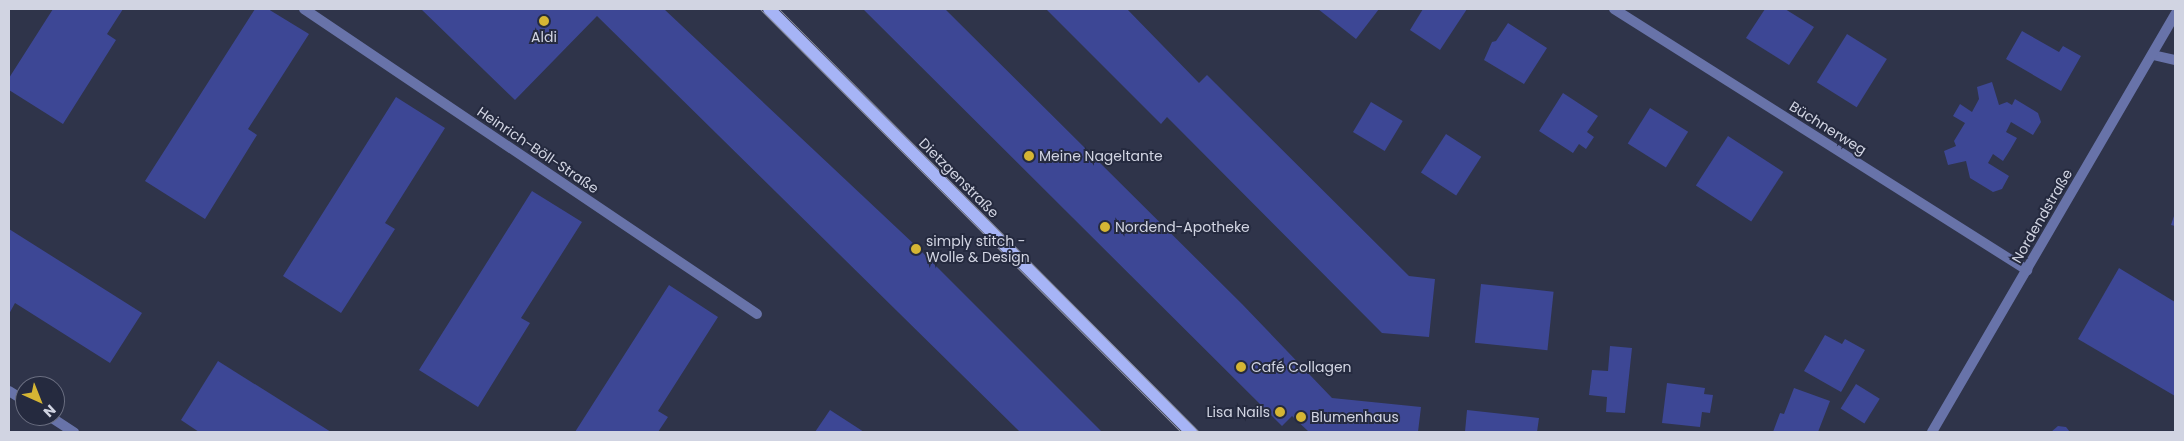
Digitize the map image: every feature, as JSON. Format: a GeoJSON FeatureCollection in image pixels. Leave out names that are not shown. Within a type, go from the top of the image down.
{"type":"FeatureCollection","features":[{"type":"Feature","properties":{"kind":"main road","name":"Dietzgenstraße"},"geometry":{"type":"LineString","coordinates":[[769,9],[1191,432]]}},
{"type":"Feature","properties":{"kind":"street","name":"Heinrich-Böll-Straße"},"geometry":{"type":"LineString","coordinates":[[304,9],[757,314]]}},
{"type":"Feature","properties":{"kind":"street","name":"Büchnerweg"},"geometry":{"type":"LineString","coordinates":[[1614,9],[2027,270]]}},
{"type":"Feature","properties":{"kind":"street","name":"Nordendstraße"},"geometry":{"type":"LineString","coordinates":[[1932,432],[2153,55],[2175,14]]}},
{"type":"Feature","properties":{"kind":"street"},"geometry":{"type":"LineString","coordinates":[[2153,55],[2175,60]]}},
{"type":"Feature","properties":{"kind":"building"},"geometry":{"type":"Polygon","coordinates":[[[53,9],[123,9],[107,34],[116,40],[63,124],[9,90],[9,78],[53,9]]]}},
{"type":"Feature","properties":{"kind":"building"},"geometry":{"type":"Polygon","coordinates":[[[255,9],[268,9],[309,34],[248,129],[257,135],[205,219],[145,181],[255,9]]]}},
{"type":"Feature","properties":{"kind":"building"},"geometry":{"type":"Polygon","coordinates":[[[421,9],[664,9],[915,245],[1102,432],[1020,432],[597,16],[515,100],[421,9]]]}},
{"type":"Feature","properties":{"kind":"building"},"geometry":{"type":"Polygon","coordinates":[[[863,9],[945,9],[1242,304],[1332,398],[1421,407],[1418,432],[1309,432],[1292,416],[1282,426],[863,9]]]}},
{"type":"Feature","properties":{"kind":"building"},"geometry":{"type":"Polygon","coordinates":[[[1046,9],[1127,9],[1199,83],[1207,75],[1409,276],[1435,279],[1429,337],[1382,333],[1167,117],[1161,124],[1046,9]]]}},
{"type":"Feature","properties":{"kind":"building"},"geometry":{"type":"Polygon","coordinates":[[[1318,9],[1379,9],[1356,39],[1318,9]]]}},
{"type":"Feature","properties":{"kind":"building"},"geometry":{"type":"Polygon","coordinates":[[[1423,9],[1467,9],[1440,50],[1410,30],[1423,9]]]}},
{"type":"Feature","properties":{"kind":"building"},"geometry":{"type":"Polygon","coordinates":[[[1765,9],[1785,9],[1814,27],[1789,65],[1746,38],[1765,9]]]}},
{"type":"Feature","properties":{"kind":"building"},"geometry":{"type":"Polygon","coordinates":[[[1508,23],[1547,48],[1524,84],[1484,60],[1492,42],[1496,41],[1508,23]]]}},
{"type":"Feature","properties":{"kind":"building"},"geometry":{"type":"Polygon","coordinates":[[[2022,31],[2059,52],[2063,46],[2081,56],[2061,91],[2006,59],[2022,31]]]}},
{"type":"Feature","properties":{"kind":"building"},"geometry":{"type":"Polygon","coordinates":[[[1847,34],[1887,59],[1857,107],[1817,82],[1847,34]]]}},
{"type":"Feature","properties":{"kind":"building"},"geometry":{"type":"Polygon","coordinates":[[[1992,82],[1999,105],[2007,102],[2012,105],[2015,99],[2038,113],[2041,122],[2033,135],[2011,122],[2006,132],[2017,138],[2003,161],[1993,154],[1988,163],[2009,176],[2002,189],[1993,192],[1970,178],[1966,161],[1948,165],[1944,151],[1956,146],[1954,141],[1965,123],[1953,116],[1960,104],[1972,112],[1979,99],[1977,87],[1992,82]]]}},
{"type":"Feature","properties":{"kind":"building"},"geometry":{"type":"Polygon","coordinates":[[[1563,93],[1598,116],[1587,132],[1594,137],[1586,149],[1579,144],[1573,153],[1539,131],[1563,93]]]}},
{"type":"Feature","properties":{"kind":"building"},"geometry":{"type":"Polygon","coordinates":[[[396,97],[445,128],[385,223],[395,229],[341,313],[283,276],[396,97]]]}},
{"type":"Feature","properties":{"kind":"building"},"geometry":{"type":"Polygon","coordinates":[[[1371,102],[1403,121],[1385,151],[1353,132],[1371,102]]]}},
{"type":"Feature","properties":{"kind":"building"},"geometry":{"type":"Polygon","coordinates":[[[1650,108],[1688,132],[1666,167],[1628,144],[1650,108]]]}},
{"type":"Feature","properties":{"kind":"building"},"geometry":{"type":"Polygon","coordinates":[[[1446,134],[1481,157],[1456,195],[1421,173],[1446,134]]]}},
{"type":"Feature","properties":{"kind":"building"},"geometry":{"type":"Polygon","coordinates":[[[1728,136],[1783,172],[1751,221],[1696,185],[1728,136]]]}},
{"type":"Feature","properties":{"kind":"building"},"geometry":{"type":"Polygon","coordinates":[[[532,191],[582,222],[521,318],[530,323],[478,407],[419,370],[532,191]]]}},
{"type":"Feature","properties":{"kind":"building"},"geometry":{"type":"Polygon","coordinates":[[[2175,213],[2175,226],[2171,225],[2175,213]]]}},
{"type":"Feature","properties":{"kind":"building"},"geometry":{"type":"Polygon","coordinates":[[[9,229],[142,313],[110,363],[15,303],[9,314],[9,229]]]}},
{"type":"Feature","properties":{"kind":"building"},"geometry":{"type":"Polygon","coordinates":[[[2119,268],[2175,302],[2175,396],[2078,339],[2119,268]]]}},
{"type":"Feature","properties":{"kind":"building"},"geometry":{"type":"Polygon","coordinates":[[[1481,284],[1554,292],[1547,350],[1475,343],[1481,284]]]}},
{"type":"Feature","properties":{"kind":"building"},"geometry":{"type":"Polygon","coordinates":[[[669,285],[718,317],[658,411],[668,417],[658,432],[575,432],[669,285]]]}},
{"type":"Feature","properties":{"kind":"building"},"geometry":{"type":"Polygon","coordinates":[[[1825,335],[1842,344],[1845,339],[1865,350],[1841,392],[1804,371],[1825,335]]]}},
{"type":"Feature","properties":{"kind":"building"},"geometry":{"type":"Polygon","coordinates":[[[1610,346],[1632,348],[1625,413],[1606,412],[1607,397],[1589,395],[1592,370],[1608,371],[1610,346]]]}},
{"type":"Feature","properties":{"kind":"building"},"geometry":{"type":"Polygon","coordinates":[[[218,361],[331,432],[199,432],[181,420],[218,361]]]}},
{"type":"Feature","properties":{"kind":"building"},"geometry":{"type":"Polygon","coordinates":[[[1667,383],[1705,388],[1704,394],[1713,395],[1710,413],[1702,412],[1700,427],[1662,423],[1667,383]]]}},
{"type":"Feature","properties":{"kind":"building"},"geometry":{"type":"Polygon","coordinates":[[[1856,384],[1880,399],[1864,423],[1841,409],[1856,384]]]}},
{"type":"Feature","properties":{"kind":"building"},"geometry":{"type":"Polygon","coordinates":[[[1794,388],[1830,401],[1818,432],[1773,432],[1780,413],[1784,414],[1794,388]]]}},
{"type":"Feature","properties":{"kind":"building"},"geometry":{"type":"Polygon","coordinates":[[[830,410],[864,432],[815,432],[830,410]]]}},
{"type":"Feature","properties":{"kind":"building"},"geometry":{"type":"Polygon","coordinates":[[[1467,410],[1539,418],[1537,432],[1465,432],[1467,410]]]}},
{"type":"Feature","properties":{"kind":"building"},"geometry":{"type":"Polygon","coordinates":[[[2058,426],[2066,427],[2070,432],[2051,432],[2058,426]]]}},
{"type":"Feature","properties":{"kind":"tram line"},"geometry":{"type":"LineString","coordinates":[[760,9],[1181,432]]}},
{"type":"Feature","properties":{"kind":"tram line"},"geometry":{"type":"LineString","coordinates":[[779,9],[1199,432]]}},
{"type":"Feature","properties":{"kind":"place","name":"Aldi"},"geometry":{"type":"Point","coordinates":[544,21]}},
{"type":"Feature","properties":{"kind":"place","name":"Meine Nageltante"},"geometry":{"type":"Point","coordinates":[1029,156]}},
{"type":"Feature","properties":{"kind":"place","name":"Nordend-Apotheke"},"geometry":{"type":"Point","coordinates":[1105,227]}},
{"type":"Feature","properties":{"kind":"place","name":"simply stitch - Wolle & Design"},"geometry":{"type":"Point","coordinates":[916,249]}},
{"type":"Feature","properties":{"kind":"place","name":"Café Collagen"},"geometry":{"type":"Point","coordinates":[1241,367]}},
{"type":"Feature","properties":{"kind":"place","name":"Lisa Nails"},"geometry":{"type":"Point","coordinates":[1280,412]}},
{"type":"Feature","properties":{"kind":"place","name":"Blumenhaus"},"geometry":{"type":"Point","coordinates":[1301,417]}}]}
